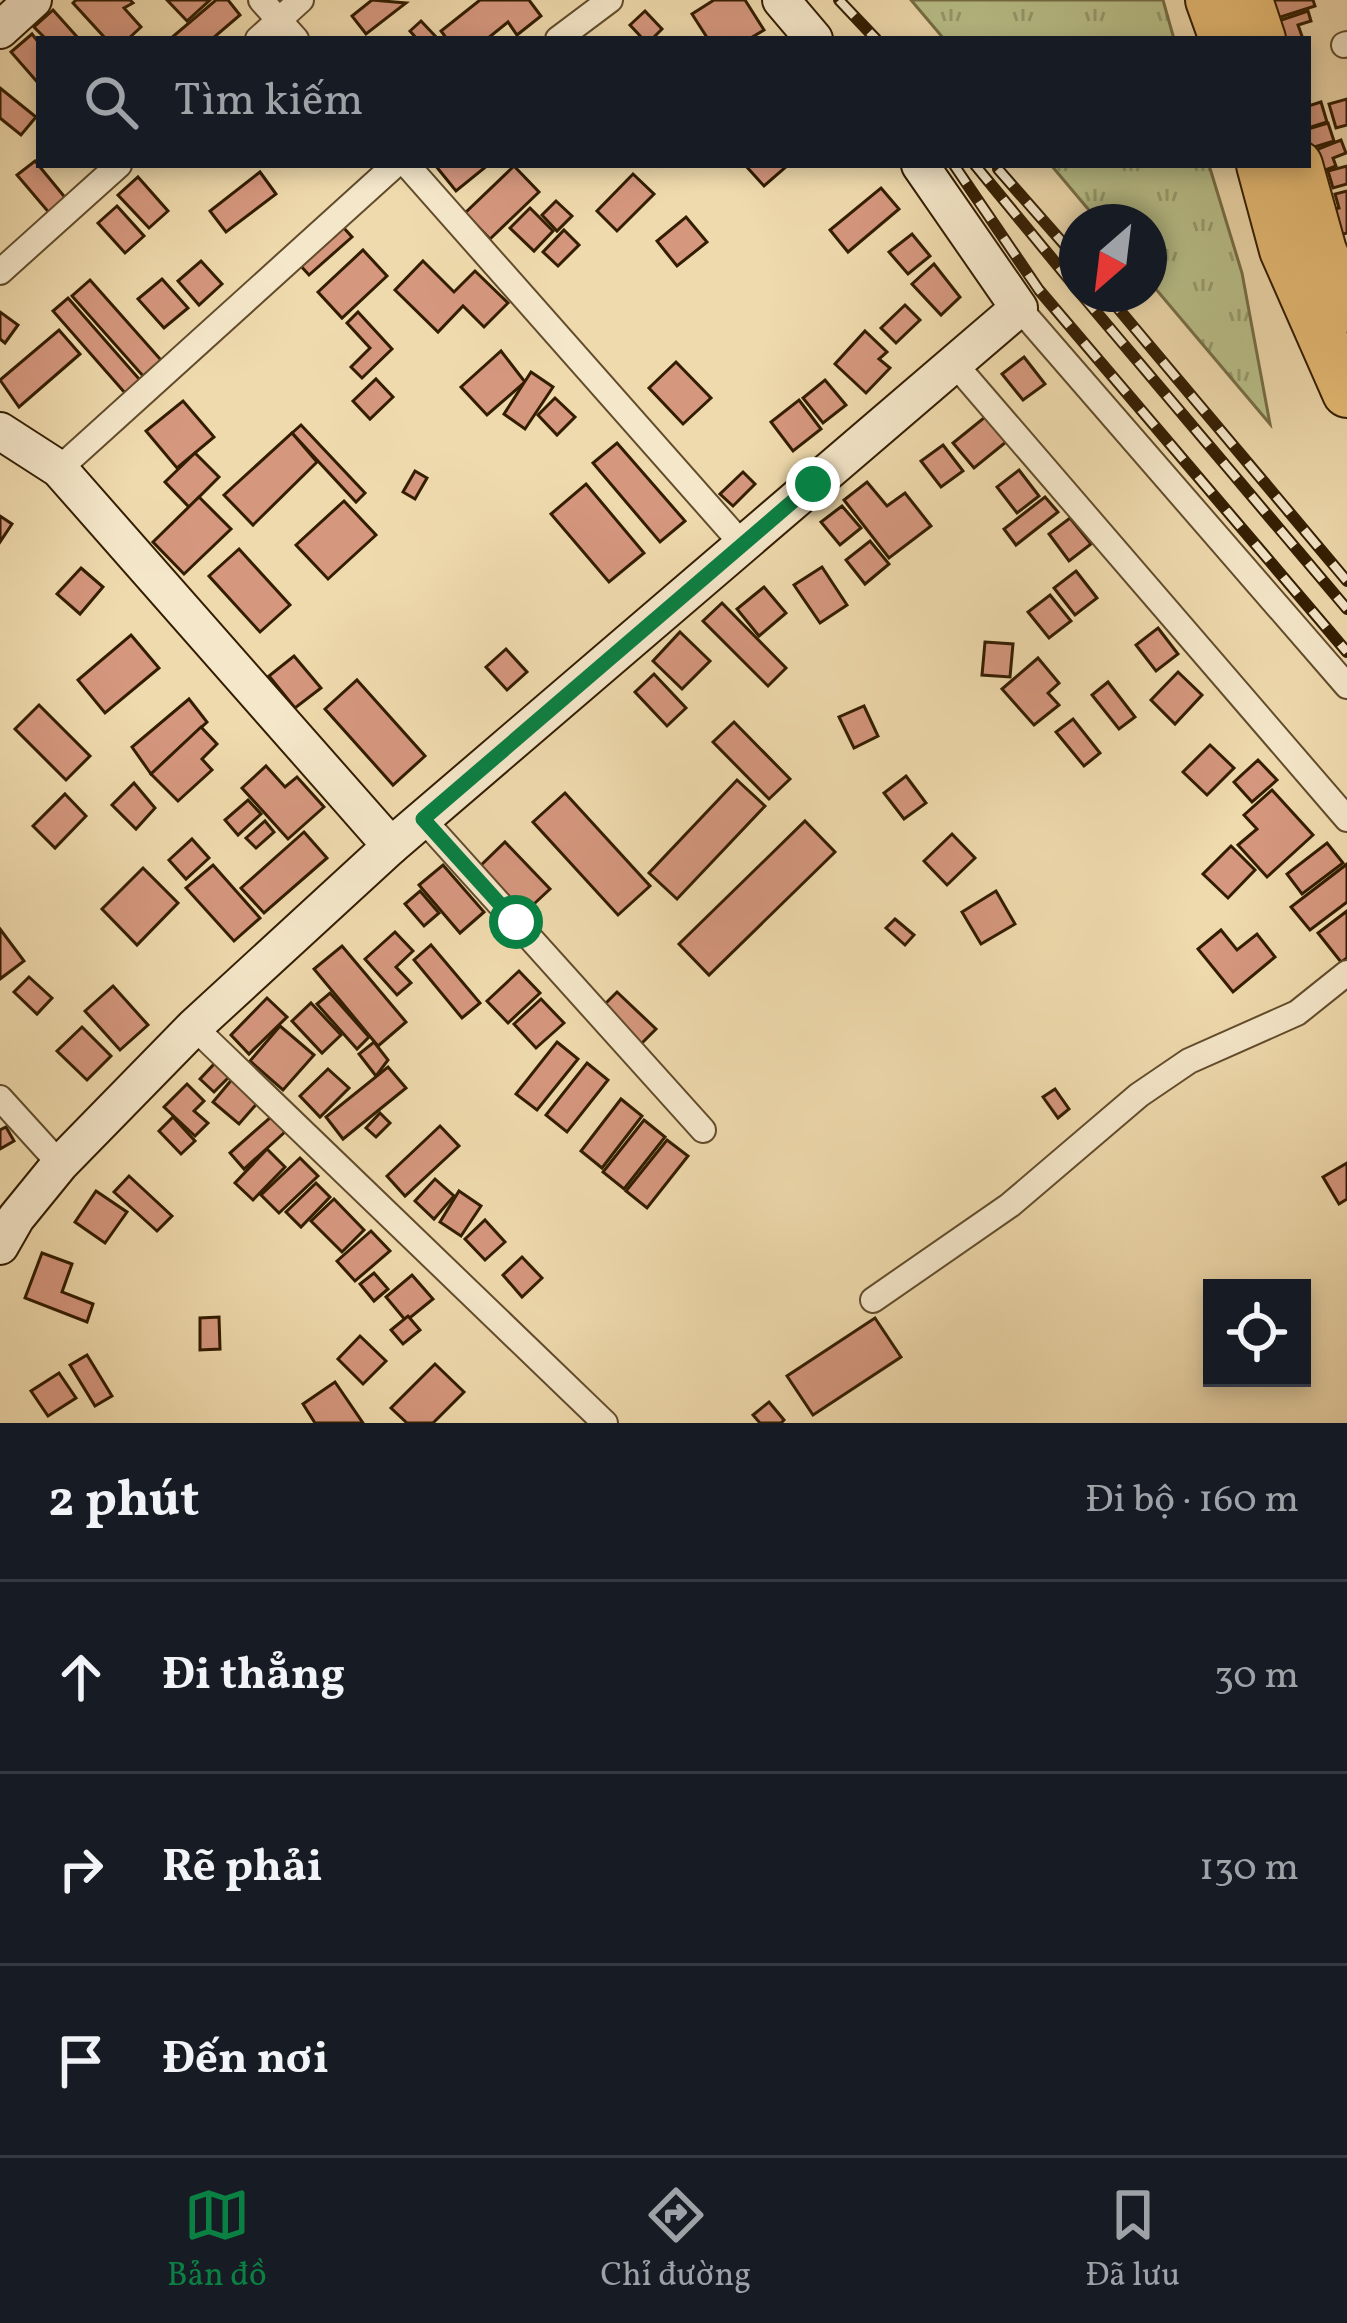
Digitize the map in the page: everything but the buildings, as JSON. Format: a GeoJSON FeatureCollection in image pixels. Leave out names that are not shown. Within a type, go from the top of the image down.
{"type":"FeatureCollection","features":[{"type":"Feature","properties":{"kind":"highway"},"geometry":{"type":"LineString","coordinates":[[1210,0],[1223,36]]}},
{"type":"Feature","properties":{"kind":"highway"},"geometry":{"type":"LineString","coordinates":[[1248,0],[1261,36]]}},
{"type":"Feature","properties":{"kind":"highway"},"geometry":{"type":"LineString","coordinates":[[1262,168],[1284,250],[1347,393]]}},
{"type":"Feature","properties":{"kind":"highway"},"geometry":{"type":"LineString","coordinates":[[1299,168],[1322,251],[1347,308]]}},
{"type":"Feature","properties":{"kind":"main road"},"geometry":{"type":"LineString","coordinates":[[0,30],[33,0]]}},
{"type":"Feature","properties":{"kind":"main road"},"geometry":{"type":"LineString","coordinates":[[781,0],[811,36]]}},
{"type":"Feature","properties":{"kind":"main road"},"geometry":{"type":"LineString","coordinates":[[0,1246],[16,1218],[60,1164],[194,1027],[391,846],[1019,308],[922,168]]}},
{"type":"Feature","properties":{"kind":"main road"},"geometry":{"type":"LineString","coordinates":[[0,431],[58,469],[391,846]]}},
{"type":"Feature","properties":{"kind":"street"},"geometry":{"type":"LineString","coordinates":[[261,0],[287,30],[301,0]]}},
{"type":"Feature","properties":{"kind":"street"},"geometry":{"type":"LineString","coordinates":[[562,36],[610,0]]}},
{"type":"Feature","properties":{"kind":"street"},"geometry":{"type":"LineString","coordinates":[[0,272],[116,168]]}},
{"type":"Feature","properties":{"kind":"street"},"geometry":{"type":"LineString","coordinates":[[58,469],[392,168]]}},
{"type":"Feature","properties":{"kind":"street"},"geometry":{"type":"LineString","coordinates":[[410,168],[742,545]]}},
{"type":"Feature","properties":{"kind":"street"},"geometry":{"type":"LineString","coordinates":[[1019,308],[1347,686]]}},
{"type":"Feature","properties":{"kind":"street"},"geometry":{"type":"LineString","coordinates":[[954,363],[1347,819]]}},
{"type":"Feature","properties":{"kind":"street"},"geometry":{"type":"LineString","coordinates":[[423,819],[703,1130]]}},
{"type":"Feature","properties":{"kind":"street"},"geometry":{"type":"LineString","coordinates":[[873,1300],[1010,1205],[1139,1095],[1189,1060],[1297,1013],[1347,974]]}},
{"type":"Feature","properties":{"kind":"street"},"geometry":{"type":"LineString","coordinates":[[194,1027],[605,1423]]}},
{"type":"Feature","properties":{"kind":"street"},"geometry":{"type":"LineString","coordinates":[[0,1099],[60,1164]]}},
{"type":"Feature","properties":{"kind":"green space"},"geometry":{"type":"Polygon","coordinates":[[[911,0],[1163,0],[1173,36],[941,36],[911,0]]]}},
{"type":"Feature","properties":{"kind":"green space"},"geometry":{"type":"Polygon","coordinates":[[[1054,168],[1210,168],[1242,273],[1270,424],[1167,302],[1167,204],[1084,204],[1054,168]]]}},
{"type":"Feature","properties":{"kind":"railway"},"geometry":{"type":"LineString","coordinates":[[839,0],[873,36]]}},
{"type":"Feature","properties":{"kind":"railway"},"geometry":{"type":"LineString","coordinates":[[956,168],[1039,290],[1347,652]]}},
{"type":"Feature","properties":{"kind":"railway"},"geometry":{"type":"LineString","coordinates":[[977,168],[1059,267]]}},
{"type":"Feature","properties":{"kind":"railway"},"geometry":{"type":"LineString","coordinates":[[998,169],[1059,238]]}},
{"type":"Feature","properties":{"kind":"railway"},"geometry":{"type":"LineString","coordinates":[[1096,312],[1347,609]]}},
{"type":"Feature","properties":{"kind":"railway"},"geometry":{"type":"LineString","coordinates":[[1121,312],[1347,581]]}},
{"type":"Feature","properties":{"kind":"route"},"geometry":{"type":"LineString","coordinates":[[516,922],[423,819],[813,484]]}}]}
